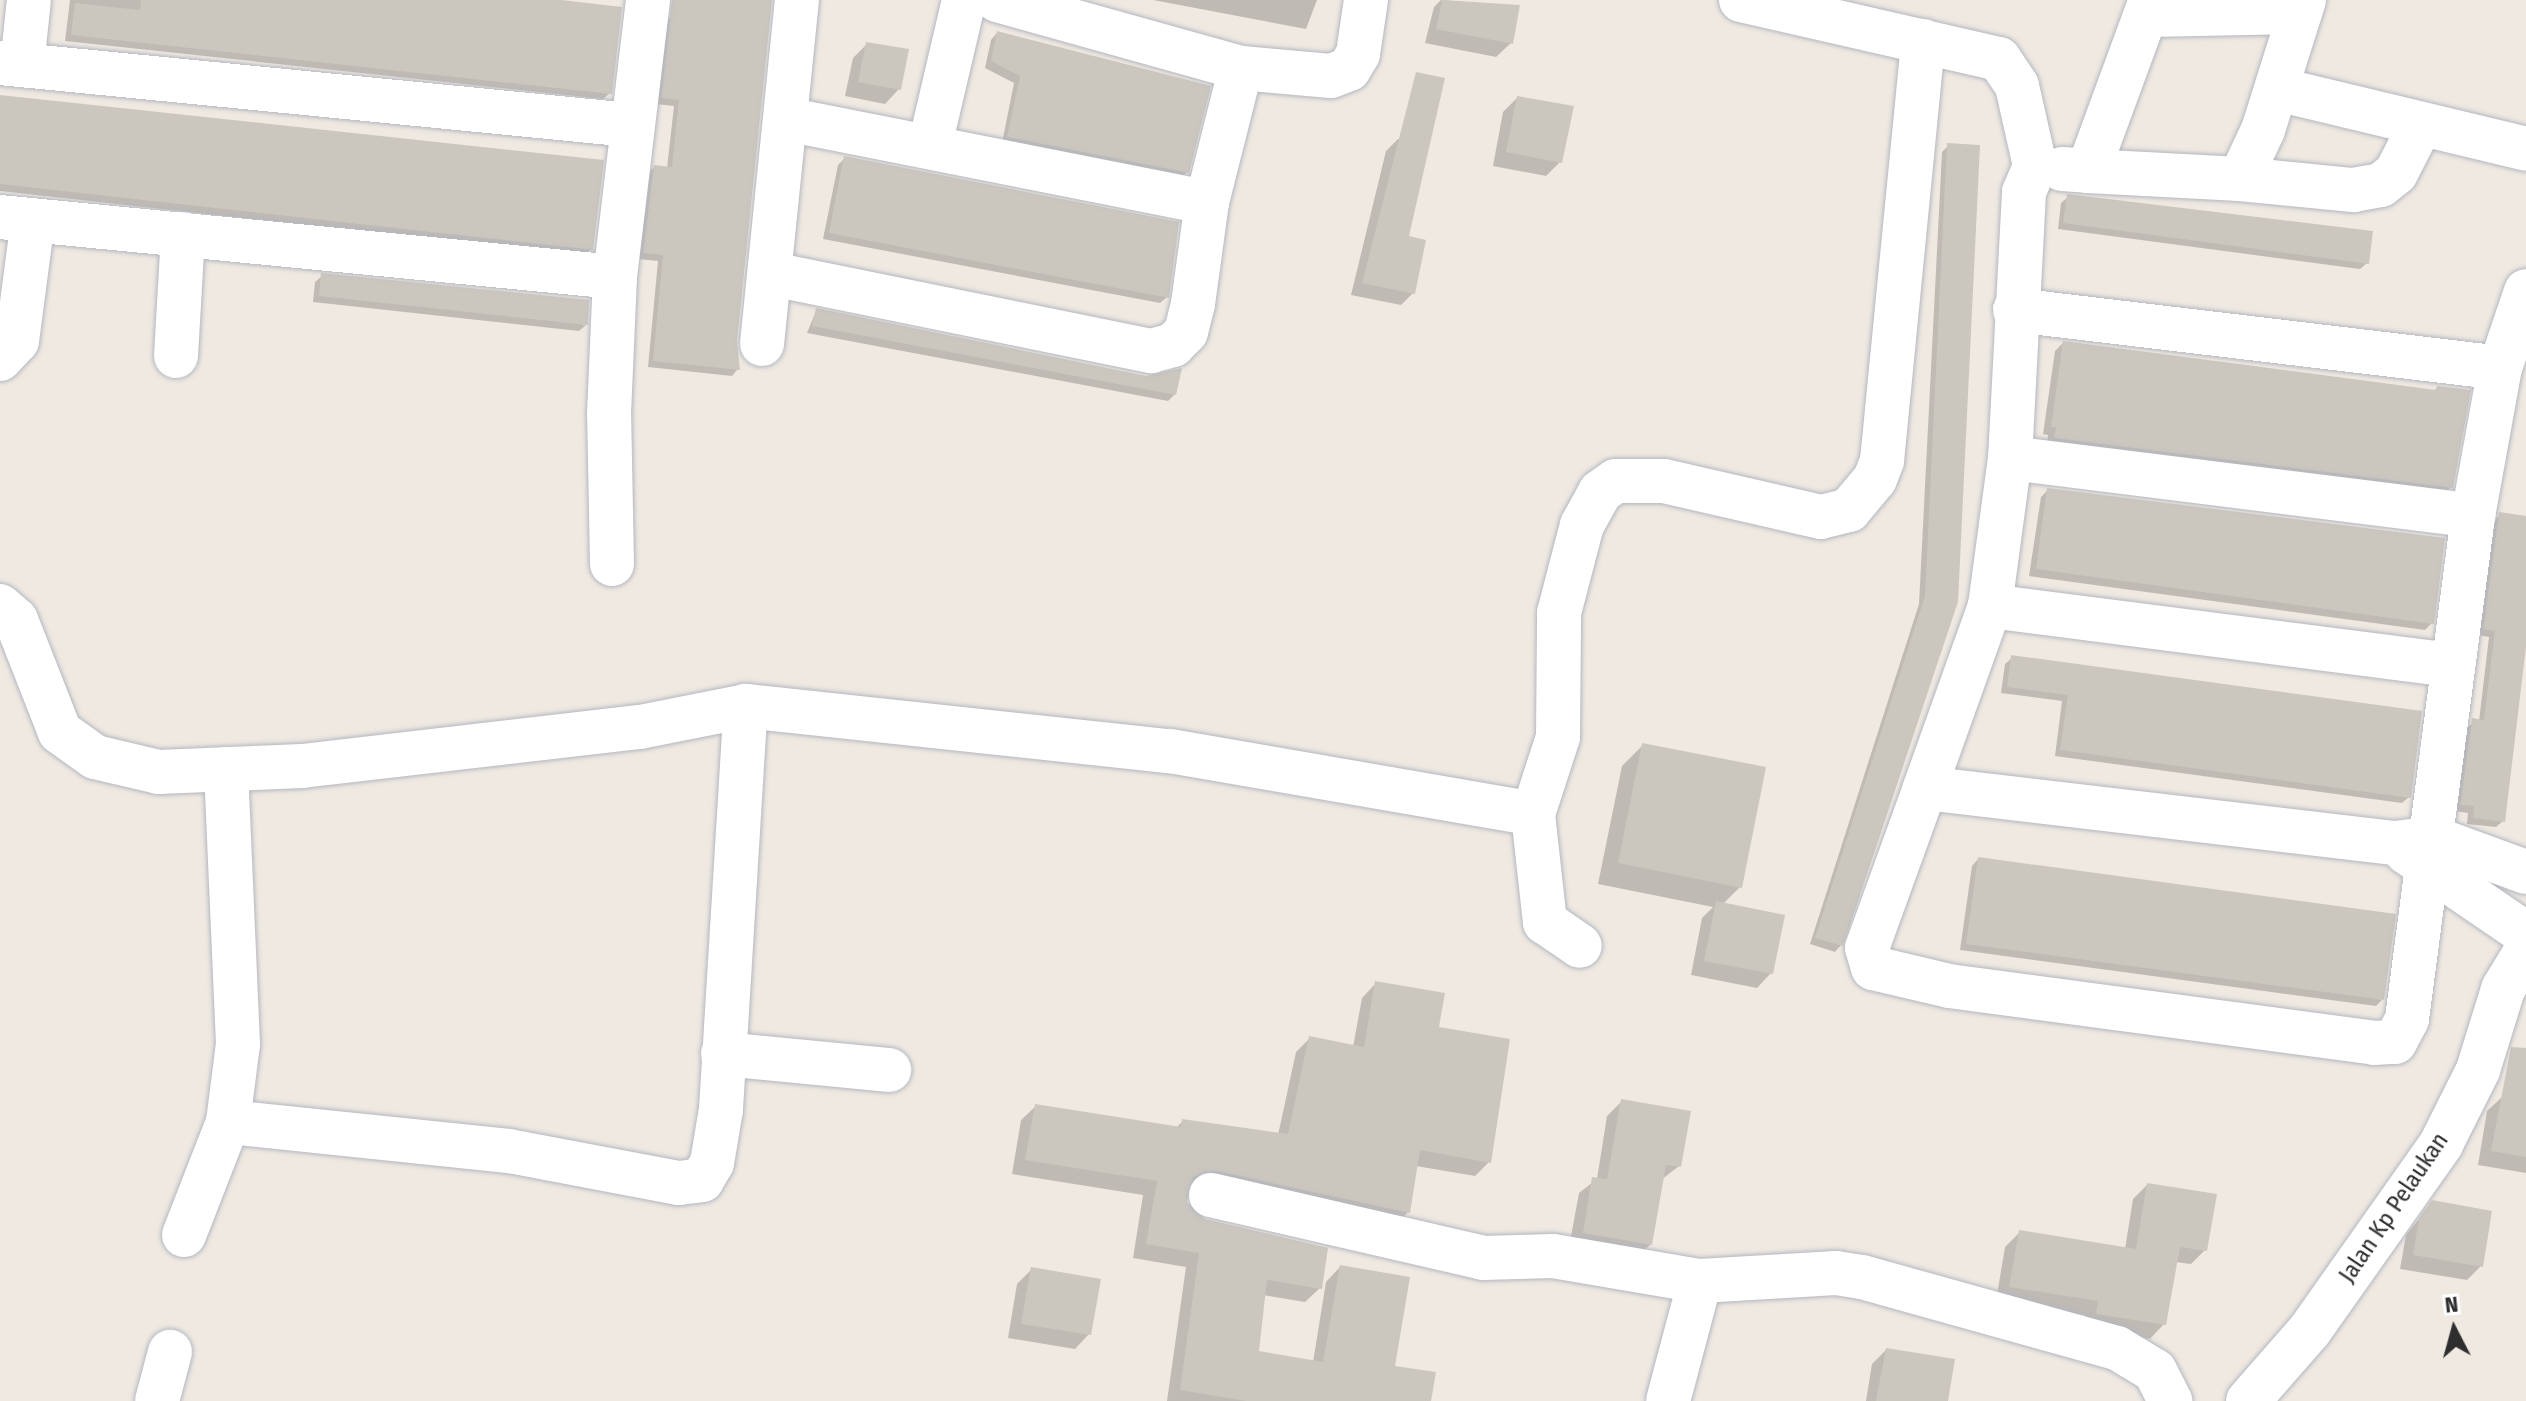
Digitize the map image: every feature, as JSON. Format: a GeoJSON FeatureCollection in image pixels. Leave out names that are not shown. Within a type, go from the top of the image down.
{"type":"FeatureCollection","features":[{"type":"Feature","properties":{"kind":"street"},"geometry":{"type":"LineString","coordinates":[[29,0],[11,64],[630,125]]}},
{"type":"Feature","properties":{"kind":"street"},"geometry":{"type":"LineString","coordinates":[[612,564],[609,414],[615,277],[630,125],[648,0]]}},
{"type":"Feature","properties":{"kind":"street"},"geometry":{"type":"LineString","coordinates":[[762,344],[772,274],[797,0]]}},
{"type":"Feature","properties":{"kind":"street"},"geometry":{"type":"LineString","coordinates":[[930,145],[964,0]]}},
{"type":"Feature","properties":{"kind":"street"},"geometry":{"type":"LineString","coordinates":[[997,0],[1241,68],[1331,76],[1349,69],[1358,54],[1366,0]]}},
{"type":"Feature","properties":{"kind":"street"},"geometry":{"type":"LineString","coordinates":[[1741,0],[1999,59],[2010,71],[2035,166],[2024,192],[2015,310],[2010,458],[1990,606],[1867,948],[1873,968],[1900,978],[2374,1043],[2395,1042],[2407,1019],[2418,850],[2453,665],[2473,516],[2500,368],[2526,291]]}},
{"type":"Feature","properties":{"kind":"street"},"geometry":{"type":"LineString","coordinates":[[2088,171],[2149,8],[2302,6],[2277,89],[2240,179]]}},
{"type":"Feature","properties":{"kind":"street"},"geometry":{"type":"LineString","coordinates":[[1580,946],[1545,922],[1533,814],[1558,737],[1559,613],[1582,525],[1600,492],[1616,481],[1664,481],[1821,517],[1849,510],[1875,479],[1882,461],[1923,41]]}},
{"type":"Feature","properties":{"kind":"street"},"geometry":{"type":"LineString","coordinates":[[772,274],[1151,351],[1173,345],[1186,332],[1207,202],[1241,68]]}},
{"type":"Feature","properties":{"kind":"street"},"geometry":{"type":"LineString","coordinates":[[2277,89],[2420,126],[2526,149]]}},
{"type":"Feature","properties":{"kind":"street"},"geometry":{"type":"LineString","coordinates":[[786,119],[1207,202]]}},
{"type":"Feature","properties":{"kind":"street"},"geometry":{"type":"LineString","coordinates":[[2035,166],[2240,179],[2353,190],[2381,185],[2396,173],[2420,126]]}},
{"type":"Feature","properties":{"kind":"street"},"geometry":{"type":"LineString","coordinates":[[0,359],[17,341],[17,218],[615,277]]}},
{"type":"Feature","properties":{"kind":"street"},"geometry":{"type":"LineString","coordinates":[[176,356],[183,234]]}},
{"type":"Feature","properties":{"kind":"street"},"geometry":{"type":"LineString","coordinates":[[2015,310],[2500,368]]}},
{"type":"Feature","properties":{"kind":"street"},"geometry":{"type":"LineString","coordinates":[[2010,458],[2473,516]]}},
{"type":"Feature","properties":{"kind":"street"},"geometry":{"type":"LineString","coordinates":[[0,606],[16,620],[60,732],[75,747],[159,772],[302,766],[640,727],[746,706],[1170,751],[1533,814]]}},
{"type":"Feature","properties":{"kind":"street"},"geometry":{"type":"LineString","coordinates":[[1990,606],[2453,665]]}},
{"type":"Feature","properties":{"kind":"street"},"geometry":{"type":"LineString","coordinates":[[228,1122],[509,1151],[679,1183],[702,1180],[712,1163],[723,1054],[746,706]]}},
{"type":"Feature","properties":{"kind":"street"},"geometry":{"type":"LineString","coordinates":[[184,1235],[228,1122],[238,1044],[226,769]]}},
{"type":"Feature","properties":{"kind":"street"},"geometry":{"type":"LineString","coordinates":[[1925,788],[2418,850],[2526,872]]}},
{"type":"Feature","properties":{"kind":"street"},"geometry":{"type":"LineString","coordinates":[[2418,850],[2526,934]]}},
{"type":"Feature","properties":{"kind":"street","name":"Jalan Kp Pelaukan"},"geometry":{"type":"LineString","coordinates":[[2248,1401],[2310,1330],[2441,1144],[2478,1070],[2503,989],[2526,951]]}},
{"type":"Feature","properties":{"kind":"street"},"geometry":{"type":"LineString","coordinates":[[723,1054],[889,1070]]}},
{"type":"Feature","properties":{"kind":"street"},"geometry":{"type":"LineString","coordinates":[[1211,1195],[1483,1258],[1553,1256],[1700,1281],[1836,1273],[1862,1277],[2117,1348],[2155,1371],[2170,1401]]}},
{"type":"Feature","properties":{"kind":"street"},"geometry":{"type":"LineString","coordinates":[[1668,1401],[1700,1281]]}},
{"type":"Feature","properties":{"kind":"street"},"geometry":{"type":"LineString","coordinates":[[157,1401],[170,1352]]}},
{"type":"Feature","properties":{"kind":"building"},"geometry":{"type":"Polygon","coordinates":[[[141,0],[561,0],[622,7],[612,94],[71,35],[75,3],[140,10],[141,0]]]}},
{"type":"Feature","properties":{"kind":"building"},"geometry":{"type":"Polygon","coordinates":[[[672,0],[772,0],[737,341],[740,370],[653,361],[663,255],[643,253],[654,165],[672,167],[679,100],[661,98],[672,0]]]}},
{"type":"Feature","properties":{"kind":"building"},"geometry":{"type":"Polygon","coordinates":[[[1442,0],[1520,5],[1513,44],[1436,29],[1442,0]]]}},
{"type":"Feature","properties":{"kind":"building"},"geometry":{"type":"Polygon","coordinates":[[[997,31],[1211,86],[1189,173],[1007,137],[1020,76],[991,61],[997,31]]]}},
{"type":"Feature","properties":{"kind":"building"},"geometry":{"type":"Polygon","coordinates":[[[866,42],[909,49],[901,90],[858,82],[866,42]]]}},
{"type":"Feature","properties":{"kind":"building"},"geometry":{"type":"Polygon","coordinates":[[[1416,72],[1445,78],[1409,236],[1426,240],[1415,294],[1362,283],[1416,72]]]}},
{"type":"Feature","properties":{"kind":"building"},"geometry":{"type":"Polygon","coordinates":[[[0,95],[604,160],[593,250],[0,184],[0,95]]]}},
{"type":"Feature","properties":{"kind":"building"},"geometry":{"type":"Polygon","coordinates":[[[1517,96],[1574,106],[1562,163],[1506,152],[1517,96]]]}},
{"type":"Feature","properties":{"kind":"building"},"geometry":{"type":"Polygon","coordinates":[[[1947,143],[1980,145],[1958,602],[1843,946],[1815,938],[1925,596],[1947,143]]]}},
{"type":"Feature","properties":{"kind":"building"},"geometry":{"type":"Polygon","coordinates":[[[844,156],[1179,222],[1169,298],[829,233],[844,156]]]}},
{"type":"Feature","properties":{"kind":"building"},"geometry":{"type":"Polygon","coordinates":[[[2067,194],[2373,231],[2369,264],[2063,223],[2067,194]]]}},
{"type":"Feature","properties":{"kind":"building"},"geometry":{"type":"Polygon","coordinates":[[[321,273],[589,300],[588,325],[319,296],[321,273]]]}},
{"type":"Feature","properties":{"kind":"building"},"geometry":{"type":"Polygon","coordinates":[[[816,308],[1146,376],[1182,368],[1176,395],[812,326],[816,308]]]}},
{"type":"Feature","properties":{"kind":"building"},"geometry":{"type":"Polygon","coordinates":[[[2063,341],[2436,390],[2437,386],[2471,390],[2453,488],[2054,438],[2056,427],[2051,427],[2063,341]]]}},
{"type":"Feature","properties":{"kind":"building"},"geometry":{"type":"Polygon","coordinates":[[[2047,488],[2445,538],[2434,624],[2036,569],[2047,488]]]}},
{"type":"Feature","properties":{"kind":"building"},"geometry":{"type":"Polygon","coordinates":[[[2499,512],[2526,516],[2526,647],[2505,822],[2473,818],[2474,806],[2460,805],[2472,718],[2484,720],[2495,631],[2483,629],[2499,512]]]}},
{"type":"Feature","properties":{"kind":"building"},"geometry":{"type":"Polygon","coordinates":[[[2011,655],[2422,711],[2411,798],[2060,750],[2068,695],[2007,687],[2011,655]]]}},
{"type":"Feature","properties":{"kind":"building"},"geometry":{"type":"Polygon","coordinates":[[[1642,743],[1766,767],[1742,888],[1618,863],[1642,743]]]}},
{"type":"Feature","properties":{"kind":"building"},"geometry":{"type":"Polygon","coordinates":[[[1978,857],[2396,914],[2384,1000],[1966,944],[1978,857]]]}},
{"type":"Feature","properties":{"kind":"building"},"geometry":{"type":"Polygon","coordinates":[[[1716,901],[1785,915],[1773,974],[1704,961],[1716,901]]]}},
{"type":"Feature","properties":{"kind":"building"},"geometry":{"type":"Polygon","coordinates":[[[1375,981],[1445,993],[1439,1027],[1510,1039],[1491,1163],[1420,1150],[1410,1213],[1216,1171],[1193,1177],[1187,1202],[1205,1219],[1328,1248],[1322,1289],[1267,1280],[1259,1351],[1323,1362],[1340,1265],[1410,1277],[1395,1366],[1436,1372],[1431,1401],[1246,1401],[1180,1390],[1199,1253],[1146,1244],[1157,1181],[1025,1160],[1035,1104],[1181,1127],[1182,1119],[1288,1134],[1309,1036],[1364,1047],[1375,981]]]}},
{"type":"Feature","properties":{"kind":"building"},"geometry":{"type":"Polygon","coordinates":[[[2511,1047],[2526,1048],[2526,1157],[2491,1151],[2511,1047]]]}},
{"type":"Feature","properties":{"kind":"building"},"geometry":{"type":"Polygon","coordinates":[[[1621,1099],[1691,1111],[1681,1167],[1666,1165],[1652,1245],[1583,1233],[1592,1177],[1607,1179],[1621,1099]]]}},
{"type":"Feature","properties":{"kind":"building"},"geometry":{"type":"Polygon","coordinates":[[[2147,1183],[2217,1194],[2207,1251],[2180,1247],[2166,1325],[2096,1314],[2098,1301],[2009,1287],[2019,1230],[2136,1249],[2147,1183]]]}},
{"type":"Feature","properties":{"kind":"building"},"geometry":{"type":"Polygon","coordinates":[[[2432,1200],[2492,1211],[2483,1267],[2413,1255],[2419,1218],[2432,1200]]]}},
{"type":"Feature","properties":{"kind":"building"},"geometry":{"type":"Polygon","coordinates":[[[1031,1267],[1101,1279],[1091,1335],[1021,1324],[1031,1267]]]}},
{"type":"Feature","properties":{"kind":"building"},"geometry":{"type":"Polygon","coordinates":[[[1886,1348],[1955,1359],[1948,1401],[1876,1401],[1886,1348]]]}}]}
